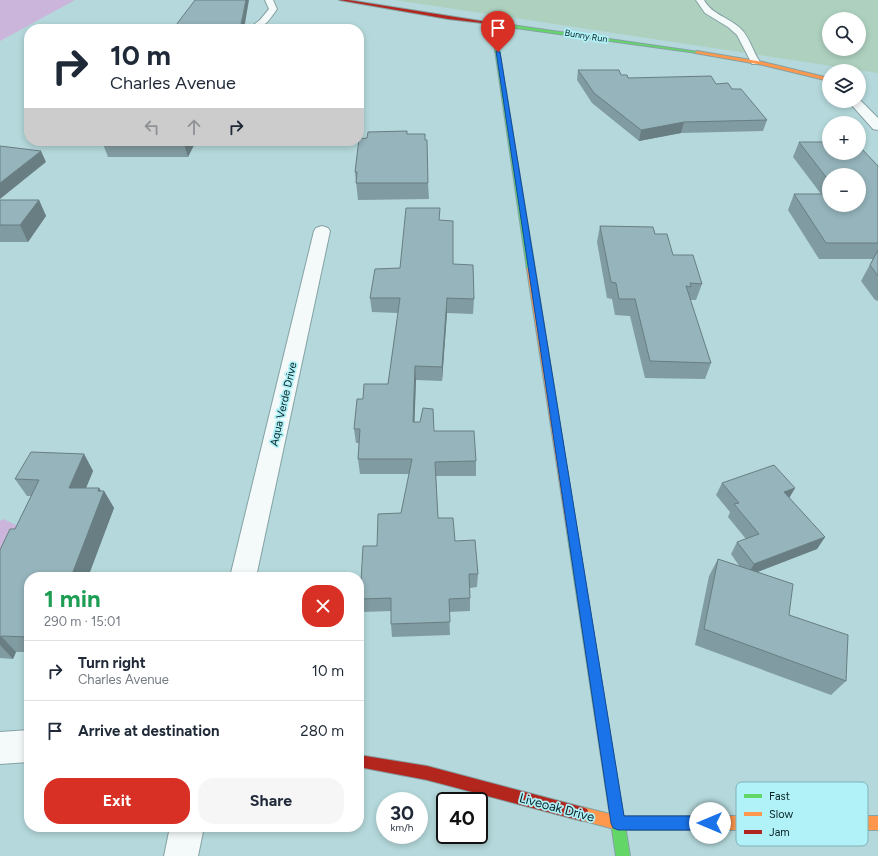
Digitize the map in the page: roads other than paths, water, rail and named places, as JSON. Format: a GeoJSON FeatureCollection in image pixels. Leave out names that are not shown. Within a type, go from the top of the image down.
{"type":"FeatureCollection","features":[{"type":"Feature","properties":{"kind":"street","name":"Bunny Run"},"geometry":{"type":"LineString","coordinates":[[341,0],[448,18],[755,62],[822,78]]}},
{"type":"Feature","properties":{"kind":"street"},"geometry":{"type":"LineString","coordinates":[[498,24],[495,36],[623,856]]}},
{"type":"Feature","properties":{"kind":"street"},"geometry":{"type":"LineString","coordinates":[[861,108],[878,126]]}},
{"type":"Feature","properties":{"kind":"street","name":"Aqua Verde Drive"},"geometry":{"type":"LineString","coordinates":[[244,572],[322,231]]}},
{"type":"Feature","properties":{"kind":"street"},"geometry":{"type":"LineString","coordinates":[[0,748],[24,746]]}},
{"type":"Feature","properties":{"kind":"street","name":"Liveoak Drive"},"geometry":{"type":"LineString","coordinates":[[364,762],[427,773],[618,823],[736,823]]}},
{"type":"Feature","properties":{"kind":"street"},"geometry":{"type":"LineString","coordinates":[[181,856],[186,832]]}},
{"type":"Feature","properties":{"kind":"lane"},"geometry":{"type":"LineString","coordinates":[[260,24],[273,9],[269,0]]}},
{"type":"Feature","properties":{"kind":"lane"},"geometry":{"type":"LineString","coordinates":[[700,0],[703,8],[740,33],[747,50],[755,62]]}}]}
